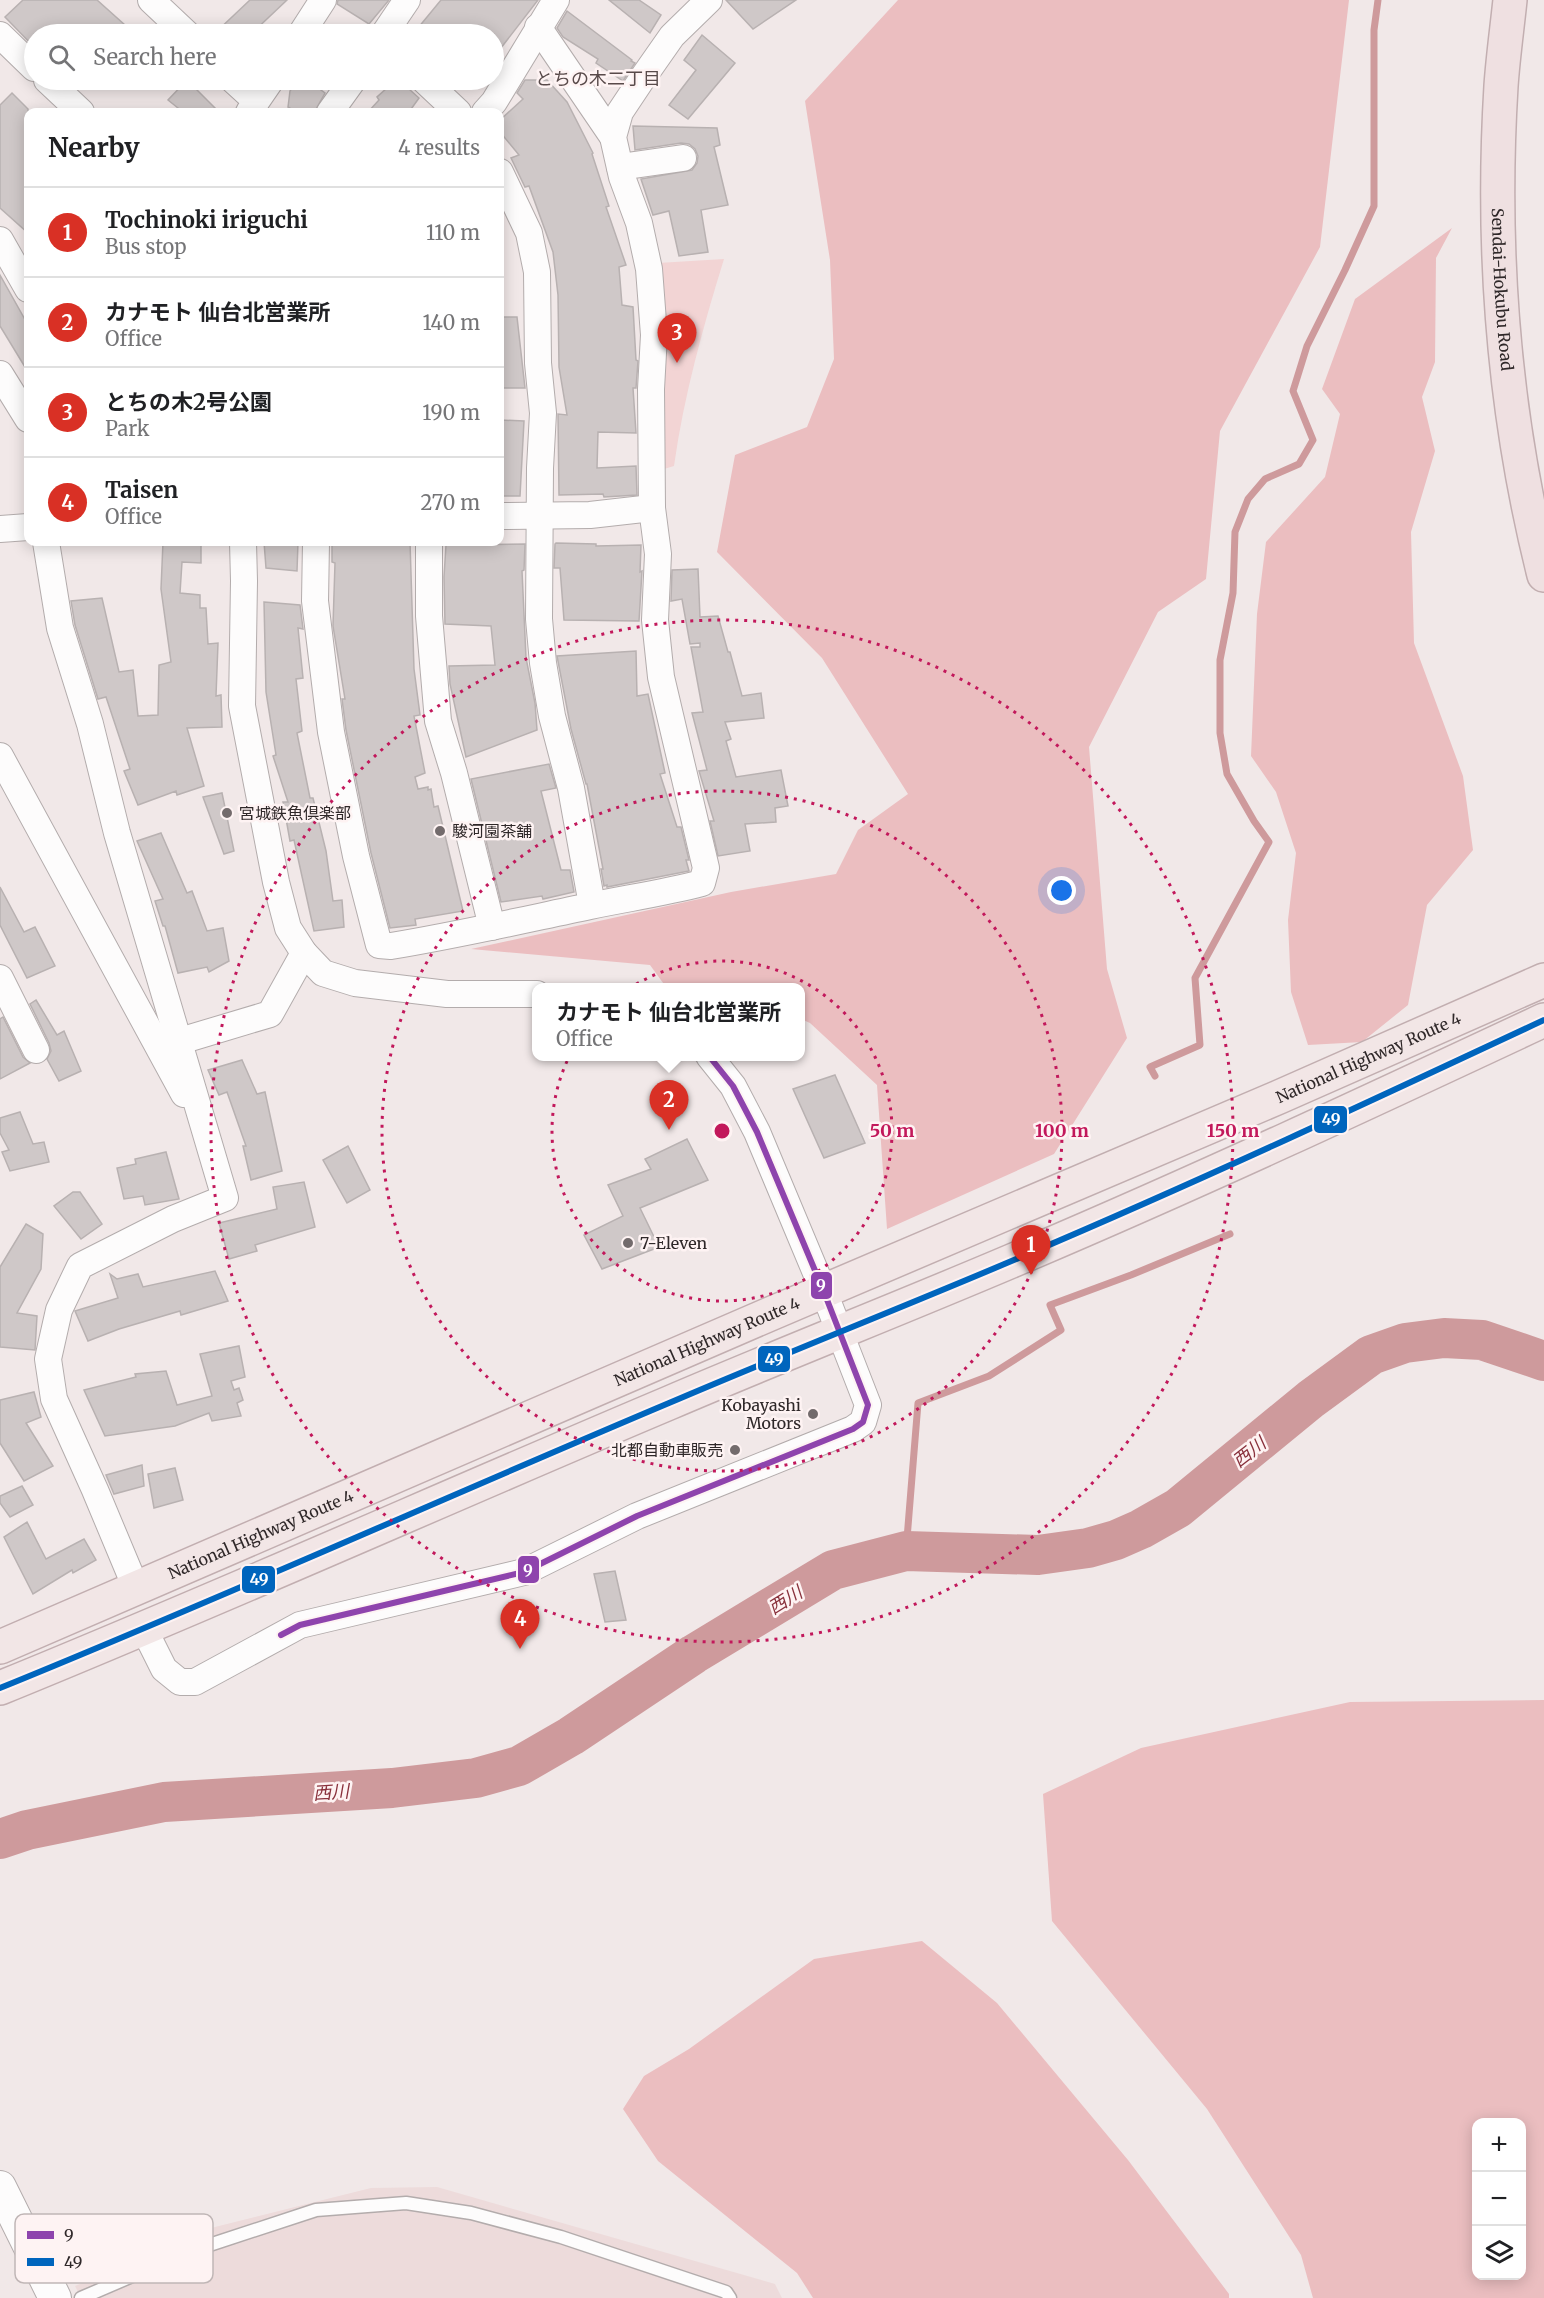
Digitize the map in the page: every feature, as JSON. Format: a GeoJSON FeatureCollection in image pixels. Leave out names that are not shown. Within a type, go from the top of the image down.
{"type":"FeatureCollection","features":[{"type":"Feature","properties":{"kind":"highway","name":"Sendai-Hokubu Road"},"geometry":{"type":"LineString","coordinates":[[1510,0],[1501,85],[1499,249],[1507,362],[1517,445],[1534,536],[1544,575]]}},
{"type":"Feature","properties":{"kind":"highway","name":"National Highway Route 4"},"geometry":{"type":"LineString","coordinates":[[0,1647],[1279,1097],[1544,980]]}},
{"type":"Feature","properties":{"kind":"highway"},"geometry":{"type":"LineString","coordinates":[[0,1688],[144,1629],[787,1352],[1030,1253],[1336,1118],[1544,1020]]}},
{"type":"Feature","properties":{"kind":"street"},"geometry":{"type":"LineString","coordinates":[[151,0],[176,24]]}},
{"type":"Feature","properties":{"kind":"street"},"geometry":{"type":"LineString","coordinates":[[307,24],[323,0]]}},
{"type":"Feature","properties":{"kind":"street"},"geometry":{"type":"LineString","coordinates":[[391,24],[407,0]]}},
{"type":"Feature","properties":{"kind":"street"},"geometry":{"type":"LineString","coordinates":[[504,85],[556,0]]}},
{"type":"Feature","properties":{"kind":"street"},"geometry":{"type":"LineString","coordinates":[[613,137],[620,112],[672,36],[709,0]]}},
{"type":"Feature","properties":{"kind":"street"},"geometry":{"type":"LineString","coordinates":[[316,546],[315,601],[331,732],[356,856],[379,945],[391,946],[492,927],[702,883],[706,868],[661,677],[655,620],[658,554],[652,508],[651,389],[654,335],[649,269],[639,223],[620,167],[613,137],[538,27]]}},
{"type":"Feature","properties":{"kind":"street"},"geometry":{"type":"LineString","coordinates":[[0,35],[24,58]]}},
{"type":"Feature","properties":{"kind":"street"},"geometry":{"type":"LineString","coordinates":[[58,90],[77,108]]}},
{"type":"Feature","properties":{"kind":"street"},"geometry":{"type":"LineString","coordinates":[[240,90],[253,108],[265,90]]}},
{"type":"Feature","properties":{"kind":"street"},"geometry":{"type":"LineString","coordinates":[[333,108],[346,90]]}},
{"type":"Feature","properties":{"kind":"street"},"geometry":{"type":"LineString","coordinates":[[435,90],[454,108]]}},
{"type":"Feature","properties":{"kind":"street"},"geometry":{"type":"LineString","coordinates":[[489,108],[501,90]]}},
{"type":"Feature","properties":{"kind":"street"},"geometry":{"type":"LineString","coordinates":[[620,167],[683,158]]}},
{"type":"Feature","properties":{"kind":"street"},"geometry":{"type":"LineString","coordinates":[[504,180],[529,233],[537,272],[538,363],[543,413],[539,516],[539,619],[543,663],[552,716],[571,788],[592,905]]}},
{"type":"Feature","properties":{"kind":"street"},"geometry":{"type":"LineString","coordinates":[[0,240],[24,282]]}},
{"type":"Feature","properties":{"kind":"street"},"geometry":{"type":"LineString","coordinates":[[0,374],[24,413]]}},
{"type":"Feature","properties":{"kind":"street"},"geometry":{"type":"LineString","coordinates":[[504,516],[590,515],[652,508]]}},
{"type":"Feature","properties":{"kind":"street"},"geometry":{"type":"LineString","coordinates":[[0,529],[24,527]]}},
{"type":"Feature","properties":{"kind":"street"},"geometry":{"type":"LineString","coordinates":[[47,546],[60,628],[90,724],[117,833],[225,1198],[173,1219],[80,1266],[59,1310],[48,1359],[54,1399],[136,1588]]}},
{"type":"Feature","properties":{"kind":"street"},"geometry":{"type":"LineString","coordinates":[[243,546],[242,706],[276,882],[288,928],[304,953],[323,973],[355,983],[447,994],[532,994]]}},
{"type":"Feature","properties":{"kind":"street"},"geometry":{"type":"LineString","coordinates":[[429,546],[429,616],[438,721],[454,773],[492,927]]}},
{"type":"Feature","properties":{"kind":"street"},"geometry":{"type":"LineString","coordinates":[[0,756],[206,1134]]}},
{"type":"Feature","properties":{"kind":"street"},"geometry":{"type":"LineString","coordinates":[[180,1041],[270,1014],[304,953]]}},
{"type":"Feature","properties":{"kind":"street"},"geometry":{"type":"LineString","coordinates":[[0,978],[36,1050]]}},
{"type":"Feature","properties":{"kind":"street"},"geometry":{"type":"LineString","coordinates":[[144,1629],[164,1669],[180,1682],[195,1682],[300,1625],[525,1572],[638,1516],[853,1430],[862,1422],[868,1405],[824,1292],[757,1132],[733,1086],[713,1061]]}},
{"type":"Feature","properties":{"kind":"street"},"geometry":{"type":"LineString","coordinates":[[0,2187],[15,2217]]}},
{"type":"Feature","properties":{"kind":"street"},"geometry":{"type":"LineString","coordinates":[[48,2283],[55,2298]]}},
{"type":"Feature","properties":{"kind":"lane"},"geometry":{"type":"LineString","coordinates":[[213,2244],[316,2210],[406,2203],[471,2212],[561,2237],[726,2292],[730,2298]]}},
{"type":"Feature","properties":{"kind":"lane"},"geometry":{"type":"LineString","coordinates":[[81,2298],[116,2283]]}},
{"type":"Feature","properties":{"kind":"shaded area"},"geometry":{"type":"Polygon","coordinates":[[[898,0],[1349,0],[1320,247],[1220,431],[1206,579],[1158,612],[1089,747],[1107,969],[1127,1038],[1054,1154],[887,1229],[877,1085],[805,1021],[805,983],[663,983],[650,965],[471,949],[731,892],[836,874],[858,830],[908,794],[822,658],[717,552],[735,455],[807,427],[834,359],[830,260],[805,101],[898,0]]]}},
{"type":"Feature","properties":{"kind":"shaded area"},"geometry":{"type":"Polygon","coordinates":[[[1452,228],[1436,258],[1435,362],[1422,397],[1435,451],[1411,532],[1414,643],[1463,776],[1473,850],[1427,905],[1408,1005],[1362,1042],[1308,1045],[1291,992],[1288,920],[1296,853],[1276,792],[1251,756],[1257,614],[1266,542],[1325,477],[1340,414],[1322,389],[1355,299],[1452,228]]]}},
{"type":"Feature","properties":{"kind":"shaded area"},"geometry":{"type":"Polygon","coordinates":[[[724,259],[695,361],[674,466],[664,469],[658,263],[724,259]]]}},
{"type":"Feature","properties":{"kind":"shaded area"},"geometry":{"type":"Polygon","coordinates":[[[1544,1700],[1544,2298],[1313,2298],[1301,2255],[1207,2109],[1052,1921],[1043,1794],[1141,1748],[1350,1702],[1544,1700]]]}},
{"type":"Feature","properties":{"kind":"shaded area"},"geometry":{"type":"Polygon","coordinates":[[[922,1941],[997,2003],[1128,2160],[1229,2294],[1229,2298],[813,2298],[797,2273],[658,2161],[623,2109],[644,2076],[689,2049],[814,1959],[922,1941]]]}},
{"type":"Feature","properties":{"kind":"shaded area"},"geometry":{"type":"Polygon","coordinates":[[[437,2187],[775,2284],[782,2298],[81,2298],[75,2286],[82,2283],[213,2283],[213,2228],[371,2188],[437,2187]]]}},
{"type":"Feature","properties":{"kind":"building"},"geometry":{"type":"Polygon","coordinates":[[[23,0],[97,0],[124,24],[24,24],[24,37],[5,17],[23,0]]]}},
{"type":"Feature","properties":{"kind":"building"},"geometry":{"type":"Polygon","coordinates":[[[250,0],[287,0],[262,24],[225,24],[250,0]]]}},
{"type":"Feature","properties":{"kind":"building"},"geometry":{"type":"Polygon","coordinates":[[[338,0],[389,0],[369,24],[337,4],[338,0]]]}},
{"type":"Feature","properties":{"kind":"building"},"geometry":{"type":"Polygon","coordinates":[[[441,0],[538,0],[504,44],[504,24],[421,24],[441,0]]]}},
{"type":"Feature","properties":{"kind":"building"},"geometry":{"type":"Polygon","coordinates":[[[609,0],[639,0],[661,15],[650,33],[609,0]]]}},
{"type":"Feature","properties":{"kind":"building"},"geometry":{"type":"Polygon","coordinates":[[[726,0],[796,0],[753,29],[726,0]]]}},
{"type":"Feature","properties":{"kind":"building"},"geometry":{"type":"Polygon","coordinates":[[[567,11],[635,63],[623,81],[596,63],[598,59],[563,37],[557,28],[567,11]]]}},
{"type":"Feature","properties":{"kind":"building"},"geometry":{"type":"Polygon","coordinates":[[[702,35],[735,63],[688,119],[669,105],[696,70],[684,60],[702,35]]]}},
{"type":"Feature","properties":{"kind":"building"},"geometry":{"type":"Polygon","coordinates":[[[525,80],[547,80],[567,102],[593,153],[609,206],[606,207],[626,265],[619,267],[622,305],[633,307],[636,360],[638,361],[636,388],[633,388],[636,433],[598,432],[597,468],[636,466],[637,495],[604,497],[603,494],[559,495],[558,414],[567,415],[559,367],[558,295],[553,252],[529,186],[525,187],[511,158],[519,155],[504,137],[504,116],[523,99],[517,93],[525,80]]]}},
{"type":"Feature","properties":{"kind":"building"},"geometry":{"type":"Polygon","coordinates":[[[178,90],[197,90],[215,108],[178,108],[168,100],[178,90]]]}},
{"type":"Feature","properties":{"kind":"building"},"geometry":{"type":"Polygon","coordinates":[[[321,90],[325,93],[317,108],[290,108],[290,91],[321,90]]]}},
{"type":"Feature","properties":{"kind":"building"},"geometry":{"type":"Polygon","coordinates":[[[385,90],[410,90],[419,98],[412,108],[372,108],[379,100],[377,97],[385,90]]]}},
{"type":"Feature","properties":{"kind":"building"},"geometry":{"type":"Polygon","coordinates":[[[12,93],[27,108],[24,108],[24,229],[0,208],[0,105],[12,93]]]}},
{"type":"Feature","properties":{"kind":"building"},"geometry":{"type":"Polygon","coordinates":[[[633,126],[717,128],[720,145],[714,147],[728,205],[701,210],[708,252],[679,256],[669,211],[653,215],[641,179],[692,170],[697,163],[698,156],[695,149],[689,144],[681,143],[635,150],[633,126]]]}},
{"type":"Feature","properties":{"kind":"building"},"geometry":{"type":"Polygon","coordinates":[[[0,275],[24,318],[24,365],[0,326],[0,275]]]}},
{"type":"Feature","properties":{"kind":"building"},"geometry":{"type":"Polygon","coordinates":[[[504,317],[517,317],[525,388],[504,388],[504,317]]]}},
{"type":"Feature","properties":{"kind":"building"},"geometry":{"type":"Polygon","coordinates":[[[504,420],[524,421],[520,496],[504,496],[504,420]]]}},
{"type":"Feature","properties":{"kind":"building"},"geometry":{"type":"Polygon","coordinates":[[[556,543],[596,544],[596,546],[641,545],[639,621],[564,620],[560,568],[554,568],[556,543]]]}},
{"type":"Feature","properties":{"kind":"building"},"geometry":{"type":"Polygon","coordinates":[[[525,544],[524,570],[522,571],[526,658],[535,703],[537,730],[466,757],[450,684],[449,666],[495,665],[491,626],[445,624],[446,546],[525,544]]]}},
{"type":"Feature","properties":{"kind":"building"},"geometry":{"type":"Polygon","coordinates":[[[163,546],[201,546],[201,563],[182,562],[180,593],[200,595],[200,608],[206,608],[208,644],[218,643],[216,696],[221,695],[222,727],[187,728],[204,786],[177,795],[176,791],[138,805],[124,771],[130,769],[106,697],[98,699],[75,625],[71,601],[102,598],[119,672],[133,670],[138,716],[158,715],[159,665],[171,662],[161,589],[163,546]]]}},
{"type":"Feature","properties":{"kind":"building"},"geometry":{"type":"Polygon","coordinates":[[[264,546],[298,546],[297,571],[266,568],[264,546]]]}},
{"type":"Feature","properties":{"kind":"building"},"geometry":{"type":"Polygon","coordinates":[[[332,546],[410,546],[414,669],[420,715],[414,716],[425,773],[415,777],[418,789],[428,787],[428,790],[431,789],[434,807],[438,806],[463,911],[415,919],[416,925],[390,928],[371,853],[346,730],[342,699],[345,699],[333,626],[335,563],[332,562],[332,546]]]}},
{"type":"Feature","properties":{"kind":"building"},"geometry":{"type":"Polygon","coordinates":[[[698,569],[700,617],[718,616],[742,696],[761,693],[764,718],[725,722],[731,739],[726,741],[736,777],[781,770],[788,806],[775,808],[776,822],[745,824],[750,851],[718,856],[710,821],[714,821],[699,771],[707,770],[692,713],[703,712],[691,647],[700,647],[700,643],[690,644],[682,599],[671,601],[672,570],[698,569]]]}},
{"type":"Feature","properties":{"kind":"building"},"geometry":{"type":"Polygon","coordinates":[[[264,602],[300,605],[303,629],[298,628],[303,678],[296,679],[302,731],[297,733],[310,798],[313,798],[326,851],[333,901],[342,900],[344,927],[314,931],[294,840],[290,841],[283,802],[288,802],[273,756],[276,755],[266,692],[264,602]]]}},
{"type":"Feature","properties":{"kind":"building"},"geometry":{"type":"Polygon","coordinates":[[[636,651],[637,696],[648,694],[665,773],[660,774],[677,827],[681,827],[689,860],[686,860],[689,871],[607,887],[607,885],[604,886],[601,869],[603,869],[587,784],[571,729],[557,656],[636,651]]]}},
{"type":"Feature","properties":{"kind":"building"},"geometry":{"type":"Polygon","coordinates":[[[549,764],[556,788],[541,791],[561,870],[570,870],[574,892],[543,899],[542,896],[501,902],[471,779],[549,764]]]}},
{"type":"Feature","properties":{"kind":"building"},"geometry":{"type":"Polygon","coordinates":[[[222,793],[234,851],[224,854],[203,797],[222,793]]]}},
{"type":"Feature","properties":{"kind":"building"},"geometry":{"type":"Polygon","coordinates":[[[161,833],[187,893],[192,891],[207,931],[223,928],[229,961],[209,972],[207,967],[178,973],[165,926],[163,926],[155,901],[163,899],[137,841],[161,833]]]}},
{"type":"Feature","properties":{"kind":"building"},"geometry":{"type":"Polygon","coordinates":[[[0,887],[24,932],[35,927],[55,966],[27,978],[0,925],[0,887]]]}},
{"type":"Feature","properties":{"kind":"building"},"geometry":{"type":"Polygon","coordinates":[[[36,1000],[57,1035],[64,1031],[81,1071],[59,1081],[47,1059],[51,1051],[49,1043],[30,1004],[36,1000]]]}},
{"type":"Feature","properties":{"kind":"building"},"geometry":{"type":"Polygon","coordinates":[[[3,1017],[23,1057],[30,1063],[0,1079],[0,1019],[3,1017]]]}},
{"type":"Feature","properties":{"kind":"building"},"geometry":{"type":"Polygon","coordinates":[[[242,1060],[257,1094],[265,1092],[282,1171],[251,1180],[243,1146],[246,1146],[227,1092],[219,1095],[208,1070],[242,1060]]]}},
{"type":"Feature","properties":{"kind":"building"},"geometry":{"type":"Polygon","coordinates":[[[835,1075],[865,1143],[824,1158],[793,1089],[835,1075]]]}},
{"type":"Feature","properties":{"kind":"building"},"geometry":{"type":"Polygon","coordinates":[[[20,1112],[33,1144],[44,1142],[49,1162],[10,1171],[2,1152],[9,1150],[0,1133],[0,1118],[20,1112]]]}},
{"type":"Feature","properties":{"kind":"building"},"geometry":{"type":"Polygon","coordinates":[[[687,1139],[708,1180],[640,1208],[659,1247],[602,1269],[584,1235],[623,1216],[608,1185],[651,1169],[645,1159],[687,1139]]]}},
{"type":"Feature","properties":{"kind":"building"},"geometry":{"type":"Polygon","coordinates":[[[348,1146],[370,1190],[347,1203],[323,1160],[348,1146]]]}},
{"type":"Feature","properties":{"kind":"building"},"geometry":{"type":"Polygon","coordinates":[[[166,1152],[179,1199],[145,1205],[143,1196],[124,1199],[117,1168],[136,1164],[135,1159],[166,1152]]]}},
{"type":"Feature","properties":{"kind":"building"},"geometry":{"type":"Polygon","coordinates":[[[304,1182],[315,1227],[255,1245],[257,1251],[229,1259],[219,1223],[277,1209],[273,1187],[304,1182]]]}},
{"type":"Feature","properties":{"kind":"building"},"geometry":{"type":"Polygon","coordinates":[[[73,1192],[80,1192],[102,1224],[81,1239],[54,1206],[73,1192]]]}},
{"type":"Feature","properties":{"kind":"building"},"geometry":{"type":"Polygon","coordinates":[[[26,1224],[43,1234],[41,1269],[17,1313],[37,1316],[35,1350],[0,1347],[0,1267],[26,1224]]]}},
{"type":"Feature","properties":{"kind":"building"},"geometry":{"type":"Polygon","coordinates":[[[215,1271],[228,1301],[181,1315],[180,1311],[88,1341],[75,1311],[118,1298],[110,1274],[117,1279],[138,1274],[143,1287],[215,1271]]]}},
{"type":"Feature","properties":{"kind":"building"},"geometry":{"type":"Polygon","coordinates":[[[239,1346],[245,1377],[231,1381],[234,1390],[239,1388],[243,1400],[237,1403],[241,1416],[212,1421],[209,1413],[175,1426],[105,1436],[84,1390],[136,1377],[135,1374],[166,1371],[177,1405],[212,1396],[200,1354],[239,1346]]]}},
{"type":"Feature","properties":{"kind":"building"},"geometry":{"type":"Polygon","coordinates":[[[34,1392],[41,1417],[26,1423],[53,1466],[24,1481],[0,1443],[0,1400],[34,1392]]]}},
{"type":"Feature","properties":{"kind":"building"},"geometry":{"type":"Polygon","coordinates":[[[142,1465],[144,1486],[114,1494],[106,1475],[142,1465]]]}},
{"type":"Feature","properties":{"kind":"building"},"geometry":{"type":"Polygon","coordinates":[[[175,1468],[183,1500],[154,1508],[148,1474],[175,1468]]]}},
{"type":"Feature","properties":{"kind":"building"},"geometry":{"type":"Polygon","coordinates":[[[22,1486],[33,1505],[10,1517],[0,1503],[0,1496],[22,1486]]]}},
{"type":"Feature","properties":{"kind":"building"},"geometry":{"type":"Polygon","coordinates":[[[27,1522],[46,1559],[84,1539],[96,1560],[73,1573],[72,1570],[33,1594],[4,1537],[27,1522]]]}},
{"type":"Feature","properties":{"kind":"building"},"geometry":{"type":"Polygon","coordinates":[[[615,1571],[626,1620],[605,1622],[594,1574],[615,1571]]]}},
{"type":"Feature","properties":{"kind":"waterway"},"geometry":{"type":"LineString","coordinates":[[1155,1076],[1150,1067],[1200,1045],[1195,978],[1269,842],[1227,774],[1220,733],[1220,660],[1233,593],[1235,532],[1248,499],[1265,479],[1299,464],[1313,440],[1293,391],[1307,346],[1374,206],[1374,30],[1378,0]]}},
{"type":"Feature","properties":{"kind":"waterway"},"geometry":{"type":"LineString","coordinates":[[906,1551],[918,1403],[989,1376],[1061,1330],[1050,1305],[1131,1275],[1230,1234]]}},
{"type":"Feature","properties":{"kind":"waterway","name":"西川"},"geometry":{"type":"LineString","coordinates":[[0,1839],[27,1830],[164,1802],[392,1788],[476,1778],[519,1766],[571,1736],[694,1654],[833,1570],[906,1551],[1038,1555],[1088,1548],[1116,1540],[1141,1529],[1178,1508],[1311,1399],[1371,1355],[1405,1343],[1444,1338],[1482,1340],[1544,1361]]}},
{"type":"Feature","properties":{"kind":"transit line","name":"49"},"geometry":{"type":"LineString","coordinates":[[0,1688],[714,1384],[1093,1226],[1544,1020]]}},
{"type":"Feature","properties":{"kind":"transit line","name":"9"},"geometry":{"type":"LineString","coordinates":[[281,1635],[300,1625],[524,1572],[637,1516],[853,1429],[863,1422],[868,1405],[824,1292],[757,1132],[733,1086],[713,1061]]}},
{"type":"Feature","properties":{"kind":"place","name":"とちの木2号公園"},"geometry":{"type":"Point","coordinates":[677,363]}},
{"type":"Feature","properties":{"kind":"place","name":"宮城鉄魚倶楽部"},"geometry":{"type":"Point","coordinates":[227,813]}},
{"type":"Feature","properties":{"kind":"place","name":"駿河園茶舗"},"geometry":{"type":"Point","coordinates":[440,831]}},
{"type":"Feature","properties":{"kind":"place","name":"カナモト 仙台北営業所"},"geometry":{"type":"Point","coordinates":[669,1130]}},
{"type":"Feature","properties":{"kind":"place","name":"7-Eleven"},"geometry":{"type":"Point","coordinates":[628,1243]}},
{"type":"Feature","properties":{"kind":"place","name":"Tochinoki iriguchi"},"geometry":{"type":"Point","coordinates":[1031,1275]}},
{"type":"Feature","properties":{"kind":"place","name":"Kobayashi Motors"},"geometry":{"type":"Point","coordinates":[813,1414]}},
{"type":"Feature","properties":{"kind":"place","name":"北都自動車販売"},"geometry":{"type":"Point","coordinates":[735,1450]}},
{"type":"Feature","properties":{"kind":"place","name":"Taisen"},"geometry":{"type":"Point","coordinates":[520,1649]}},
{"type":"Feature","properties":{"kind":"district","name":"とちの木二丁目"},"geometry":{"type":"Point","coordinates":[598,78]}}]}
